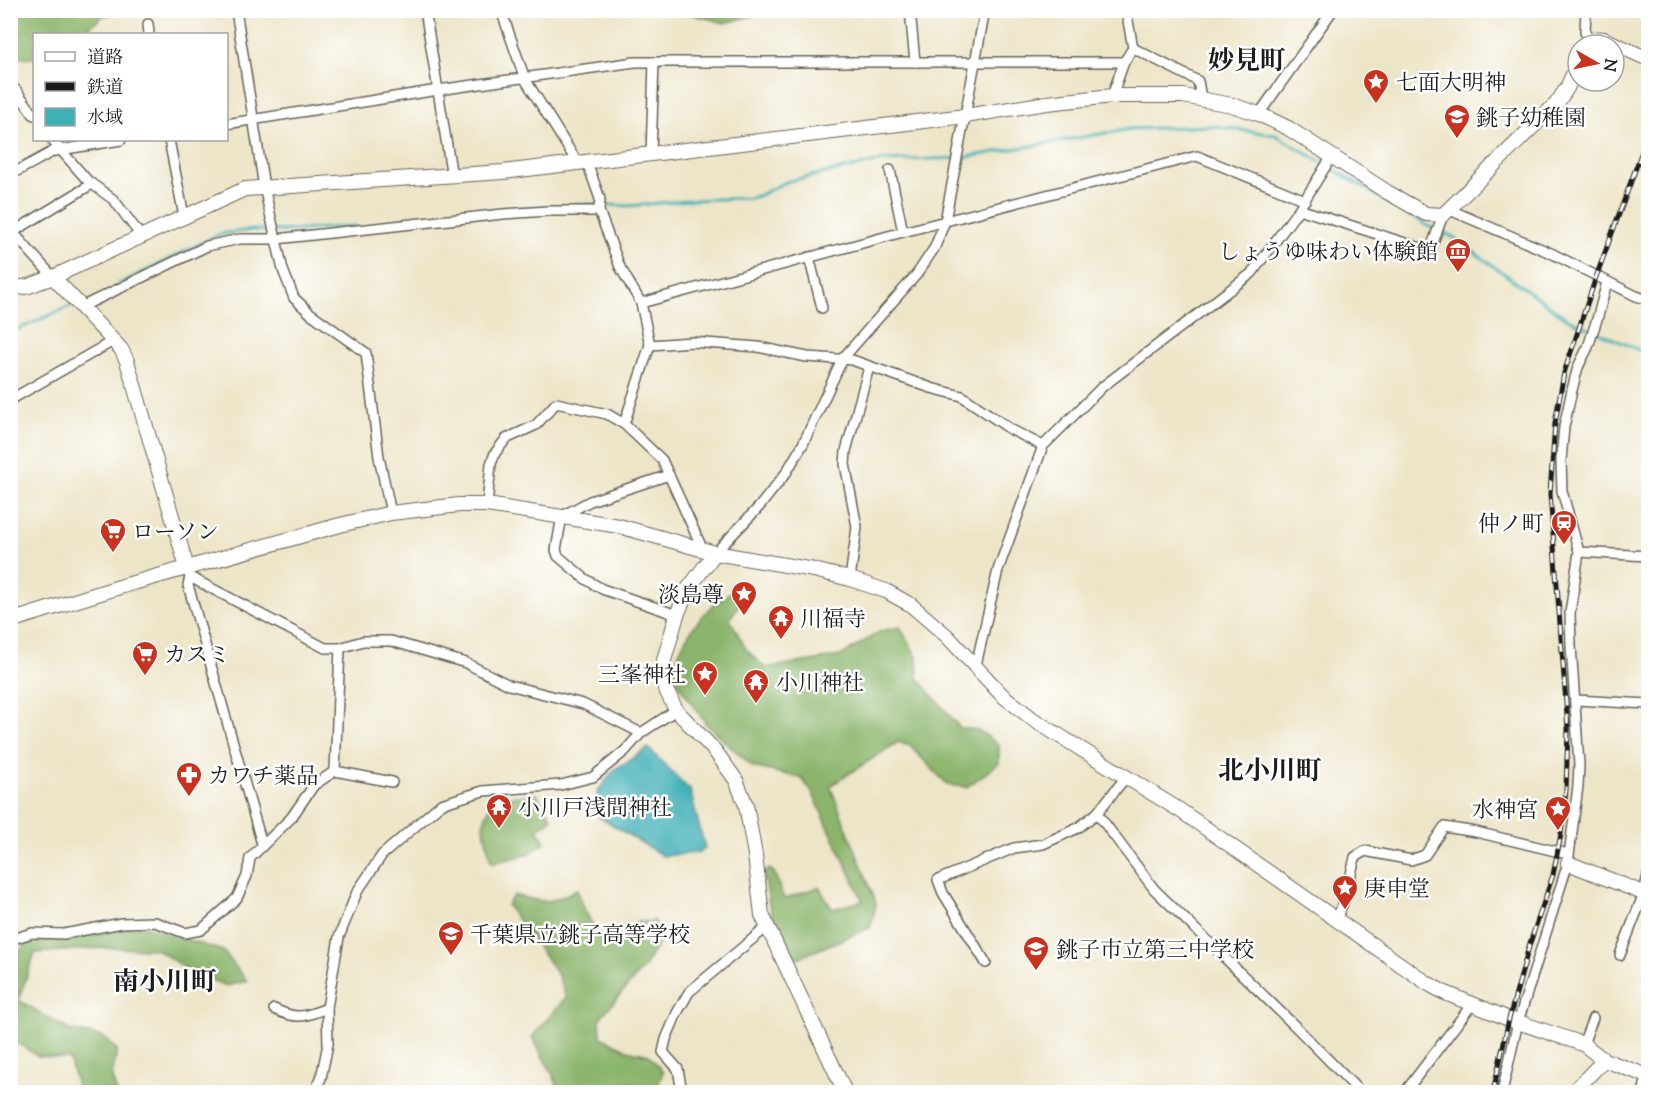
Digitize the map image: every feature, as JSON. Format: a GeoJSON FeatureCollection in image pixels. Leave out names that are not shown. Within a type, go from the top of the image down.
{"type":"FeatureCollection","features":[{"type":"Feature","properties":{"kind":"street"},"geometry":{"type":"LineString","coordinates":[[236,10],[264,187],[284,270],[294,298],[310,313],[366,353],[379,457],[391,513]]}},
{"type":"Feature","properties":{"kind":"street"},"geometry":{"type":"LineString","coordinates":[[425,10],[452,177]]}},
{"type":"Feature","properties":{"kind":"street"},"geometry":{"type":"LineString","coordinates":[[501,10],[525,79],[582,162],[600,199],[599,211],[620,267],[641,303],[650,345],[624,424]]}},
{"type":"Feature","properties":{"kind":"street"},"geometry":{"type":"LineString","coordinates":[[910,10],[915,63]]}},
{"type":"Feature","properties":{"kind":"street"},"geometry":{"type":"LineString","coordinates":[[845,1092],[766,927],[762,915],[746,805],[736,780],[715,751],[676,710],[665,688],[662,667],[677,615],[709,551],[759,507],[786,473],[803,444],[843,358],[917,274],[935,248],[945,221],[985,10]]}},
{"type":"Feature","properties":{"kind":"street"},"geometry":{"type":"LineString","coordinates":[[1112,96],[1124,62],[1133,48],[1126,10]]}},
{"type":"Feature","properties":{"kind":"street"},"geometry":{"type":"LineString","coordinates":[[1259,114],[1333,10]]}},
{"type":"Feature","properties":{"kind":"street"},"geometry":{"type":"LineString","coordinates":[[1585,33],[1586,10]]}},
{"type":"Feature","properties":{"kind":"street"},"geometry":{"type":"LineString","coordinates":[[1133,48],[1198,81],[1201,98]]}},
{"type":"Feature","properties":{"kind":"street"},"geometry":{"type":"LineString","coordinates":[[1626,49],[1648,59]]}},
{"type":"Feature","properties":{"kind":"street"},"geometry":{"type":"LineString","coordinates":[[228,124],[438,90],[635,62],[1124,62]]}},
{"type":"Feature","properties":{"kind":"street"},"geometry":{"type":"LineString","coordinates":[[651,155],[654,62]]}},
{"type":"Feature","properties":{"kind":"street"},"geometry":{"type":"LineString","coordinates":[[10,89],[16,90],[33,114]]}},
{"type":"Feature","properties":{"kind":"street"},"geometry":{"type":"LineString","coordinates":[[1299,209],[1430,251],[1447,212],[1557,103],[1566,90]]}},
{"type":"Feature","properties":{"kind":"street"},"geometry":{"type":"LineString","coordinates":[[10,290],[53,277],[245,189],[452,177],[965,116],[1047,103],[1112,96],[1153,95],[1201,98],[1259,114],[1288,128],[1387,192],[1426,214],[1447,212],[1553,254],[1648,302]]}},
{"type":"Feature","properties":{"kind":"street"},"geometry":{"type":"LineString","coordinates":[[53,141],[92,184],[114,200],[141,236]]}},
{"type":"Feature","properties":{"kind":"street"},"geometry":{"type":"LineString","coordinates":[[10,175],[54,151],[115,141]]}},
{"type":"Feature","properties":{"kind":"street"},"geometry":{"type":"LineString","coordinates":[[169,141],[184,216]]}},
{"type":"Feature","properties":{"kind":"street"},"geometry":{"type":"LineString","coordinates":[[641,303],[1197,156],[1305,200]]}},
{"type":"Feature","properties":{"kind":"street"},"geometry":{"type":"LineString","coordinates":[[976,665],[998,570],[1043,446],[1102,387],[1252,273],[1299,209],[1332,156]]}},
{"type":"Feature","properties":{"kind":"street"},"geometry":{"type":"LineString","coordinates":[[890,170],[903,232]]}},
{"type":"Feature","properties":{"kind":"street"},"geometry":{"type":"LineString","coordinates":[[92,184],[12,231],[113,341],[127,360],[262,844]]}},
{"type":"Feature","properties":{"kind":"street"},"geometry":{"type":"LineString","coordinates":[[81,307],[207,246],[233,240],[276,239],[503,214],[599,211]]}},
{"type":"Feature","properties":{"kind":"street"},"geometry":{"type":"LineString","coordinates":[[809,257],[822,308]]}},
{"type":"Feature","properties":{"kind":"street"},"geometry":{"type":"LineString","coordinates":[[1502,1092],[1518,1022],[1568,859],[1578,786],[1576,700],[1570,613],[1579,552],[1562,491],[1563,427],[1578,367],[1588,347],[1607,282]]}},
{"type":"Feature","properties":{"kind":"street"},"geometry":{"type":"LineString","coordinates":[[10,400],[113,341]]}},
{"type":"Feature","properties":{"kind":"street"},"geometry":{"type":"LineString","coordinates":[[650,345],[693,342],[758,347],[807,357],[852,360],[962,396],[1010,429],[1043,446]]}},
{"type":"Feature","properties":{"kind":"street"},"geometry":{"type":"LineString","coordinates":[[850,579],[857,527],[845,464],[846,451],[869,367]]}},
{"type":"Feature","properties":{"kind":"street"},"geometry":{"type":"LineString","coordinates":[[487,505],[491,464],[495,453],[506,439],[536,425],[556,403],[607,414],[624,424],[662,460],[709,551]]}},
{"type":"Feature","properties":{"kind":"street"},"geometry":{"type":"LineString","coordinates":[[562,516],[590,501],[669,475]]}},
{"type":"Feature","properties":{"kind":"street"},"geometry":{"type":"LineString","coordinates":[[11,619],[188,573],[340,525],[391,513],[447,506],[487,505],[619,526],[709,551],[814,570],[850,579],[886,591],[911,606],[926,617],[976,665],[1002,695],[1034,720],[1181,811],[1427,982],[1443,992],[1518,1022],[1583,1044],[1604,1060],[1648,1076],[1643,1092]]}},
{"type":"Feature","properties":{"kind":"street"},"geometry":{"type":"LineString","coordinates":[[562,516],[556,550],[558,556],[584,578],[602,589],[677,615]]}},
{"type":"Feature","properties":{"kind":"street"},"geometry":{"type":"LineString","coordinates":[[1579,552],[1648,556]]}},
{"type":"Feature","properties":{"kind":"street"},"geometry":{"type":"LineString","coordinates":[[188,573],[325,648],[340,648],[363,640],[391,641],[466,663],[509,686],[583,704],[641,733]]}},
{"type":"Feature","properties":{"kind":"street"},"geometry":{"type":"LineString","coordinates":[[335,771],[340,648]]}},
{"type":"Feature","properties":{"kind":"street"},"geometry":{"type":"LineString","coordinates":[[1576,700],[1648,704]]}},
{"type":"Feature","properties":{"kind":"street"},"geometry":{"type":"LineString","coordinates":[[315,1092],[321,1078],[328,1044],[327,1008],[339,937],[357,892],[382,855],[441,804],[470,794],[561,785],[593,777],[625,751],[641,733],[676,710]]}},
{"type":"Feature","properties":{"kind":"street"},"geometry":{"type":"LineString","coordinates":[[10,940],[32,933],[64,934],[122,923],[155,922],[185,933],[201,930],[237,898],[247,876],[250,858],[291,818],[314,785],[335,771],[392,782]]}},
{"type":"Feature","properties":{"kind":"street"},"geometry":{"type":"LineString","coordinates":[[986,963],[943,893],[938,880],[1014,848],[1052,840],[1078,828],[1097,813],[1126,777]]}},
{"type":"Feature","properties":{"kind":"street"},"geometry":{"type":"LineString","coordinates":[[1097,813],[1154,889],[1360,1092]]}},
{"type":"Feature","properties":{"kind":"street"},"geometry":{"type":"LineString","coordinates":[[1336,920],[1346,896],[1355,857],[1365,851],[1412,860],[1425,855],[1444,827],[1476,832],[1568,859],[1646,894]]}},
{"type":"Feature","properties":{"kind":"street"},"geometry":{"type":"LineString","coordinates":[[1620,955],[1646,894],[1648,875]]}},
{"type":"Feature","properties":{"kind":"street"},"geometry":{"type":"LineString","coordinates":[[682,1092],[678,1070],[663,1053],[677,1013],[689,992],[766,927]]}},
{"type":"Feature","properties":{"kind":"street"},"geometry":{"type":"LineString","coordinates":[[1405,1092],[1473,1003]]}},
{"type":"Feature","properties":{"kind":"street"},"geometry":{"type":"LineString","coordinates":[[274,1009],[291,1017],[307,1016],[327,1008]]}},
{"type":"Feature","properties":{"kind":"street"},"geometry":{"type":"LineString","coordinates":[[1583,1044],[1593,1018]]}},
{"type":"Feature","properties":{"kind":"street"},"geometry":{"type":"LineString","coordinates":[[1573,1092],[1604,1060]]}},
{"type":"Feature","properties":{"kind":"green space"},"geometry":{"type":"Polygon","coordinates":[[[11,10],[122,10],[103,16],[82,33],[33,33],[33,58],[11,57],[11,10]]]}},
{"type":"Feature","properties":{"kind":"green space"},"geometry":{"type":"Polygon","coordinates":[[[679,11],[771,11],[725,23],[679,11]]]}},
{"type":"Feature","properties":{"kind":"green space"},"geometry":{"type":"Polygon","coordinates":[[[733,591],[743,598],[730,619],[746,649],[765,668],[841,656],[881,631],[900,627],[917,657],[918,678],[960,728],[978,730],[999,745],[999,763],[967,787],[948,785],[910,746],[898,742],[830,786],[876,905],[870,928],[798,958],[781,948],[764,875],[769,869],[774,872],[784,899],[819,887],[832,909],[863,901],[812,792],[801,778],[753,767],[707,725],[672,675],[686,638],[712,606],[733,591]]]}},
{"type":"Feature","properties":{"kind":"green space"},"geometry":{"type":"Polygon","coordinates":[[[537,794],[552,818],[538,829],[545,843],[527,855],[491,863],[483,824],[493,799],[537,794]]]}},
{"type":"Feature","properties":{"kind":"green space"},"geometry":{"type":"Polygon","coordinates":[[[577,889],[585,911],[606,948],[638,922],[655,921],[659,942],[644,967],[600,1018],[601,1037],[627,1050],[649,1055],[663,1072],[656,1090],[650,1092],[560,1092],[532,1037],[566,997],[557,973],[507,905],[514,895],[547,901],[560,898],[577,889]]]}},
{"type":"Feature","properties":{"kind":"green space"},"geometry":{"type":"Polygon","coordinates":[[[143,926],[223,951],[247,981],[227,986],[193,973],[156,949],[101,948],[35,953],[18,1000],[69,1030],[103,1037],[117,1050],[112,1078],[117,1092],[77,1092],[69,1059],[38,1056],[11,1039],[11,960],[30,938],[63,939],[143,926]]]}},
{"type":"Feature","properties":{"kind":"water"},"geometry":{"type":"Polygon","coordinates":[[[648,748],[690,790],[705,848],[698,853],[663,856],[599,817],[597,792],[614,770],[648,748]]]}},
{"type":"Feature","properties":{"kind":"waterway"},"geometry":{"type":"LineString","coordinates":[[505,210],[590,204],[629,206],[688,200],[750,198],[789,181],[882,161],[961,158],[1130,129],[1213,126],[1276,135],[1430,227],[1453,237],[1566,318],[1648,354]]}},
{"type":"Feature","properties":{"kind":"waterway"},"geometry":{"type":"LineString","coordinates":[[119,284],[220,234],[253,230],[282,231],[355,226]]}},
{"type":"Feature","properties":{"kind":"waterway"},"geometry":{"type":"LineString","coordinates":[[10,333],[75,304]]}},
{"type":"Feature","properties":{"kind":"railway"},"geometry":{"type":"LineString","coordinates":[[1493,1092],[1509,1019],[1530,943],[1553,875],[1566,790],[1568,729],[1550,494],[1555,423],[1564,373],[1648,135]]}},
{"type":"Feature","properties":{"kind":"place","name":"七面大明神"},"geometry":{"type":"Point","coordinates":[1376,105]}},
{"type":"Feature","properties":{"kind":"place","name":"銚子幼稚園"},"geometry":{"type":"Point","coordinates":[1457,140]}},
{"type":"Feature","properties":{"kind":"place","name":"しょうゆ味わい体験館"},"geometry":{"type":"Point","coordinates":[1458,274]}},
{"type":"Feature","properties":{"kind":"place","name":"仲ノ町"},"geometry":{"type":"Point","coordinates":[1564,546]}},
{"type":"Feature","properties":{"kind":"place","name":"ローソン"},"geometry":{"type":"Point","coordinates":[113,554]}},
{"type":"Feature","properties":{"kind":"place","name":"淡島尊"},"geometry":{"type":"Point","coordinates":[744,617]}},
{"type":"Feature","properties":{"kind":"place","name":"川福寺"},"geometry":{"type":"Point","coordinates":[781,641]}},
{"type":"Feature","properties":{"kind":"place","name":"カスミ"},"geometry":{"type":"Point","coordinates":[145,677]}},
{"type":"Feature","properties":{"kind":"place","name":"三峯神社"},"geometry":{"type":"Point","coordinates":[705,697]}},
{"type":"Feature","properties":{"kind":"place","name":"小川神社"},"geometry":{"type":"Point","coordinates":[756,705]}},
{"type":"Feature","properties":{"kind":"place","name":"カワチ薬品"},"geometry":{"type":"Point","coordinates":[189,798]}},
{"type":"Feature","properties":{"kind":"place","name":"小川戸浅間神社"},"geometry":{"type":"Point","coordinates":[499,830]}},
{"type":"Feature","properties":{"kind":"place","name":"水神宮"},"geometry":{"type":"Point","coordinates":[1558,832]}},
{"type":"Feature","properties":{"kind":"place","name":"庚申堂"},"geometry":{"type":"Point","coordinates":[1345,911]}},
{"type":"Feature","properties":{"kind":"place","name":"千葉県立銚子高等学校"},"geometry":{"type":"Point","coordinates":[451,957]}},
{"type":"Feature","properties":{"kind":"place","name":"銚子市立第三中学校"},"geometry":{"type":"Point","coordinates":[1036,972]}},
{"type":"Feature","properties":{"kind":"district","name":"妙見町"},"geometry":{"type":"Point","coordinates":[1247,60]}},
{"type":"Feature","properties":{"kind":"district","name":"北小川町"},"geometry":{"type":"Point","coordinates":[1270,770]}},
{"type":"Feature","properties":{"kind":"district","name":"南小川町"},"geometry":{"type":"Point","coordinates":[165,981]}}]}
